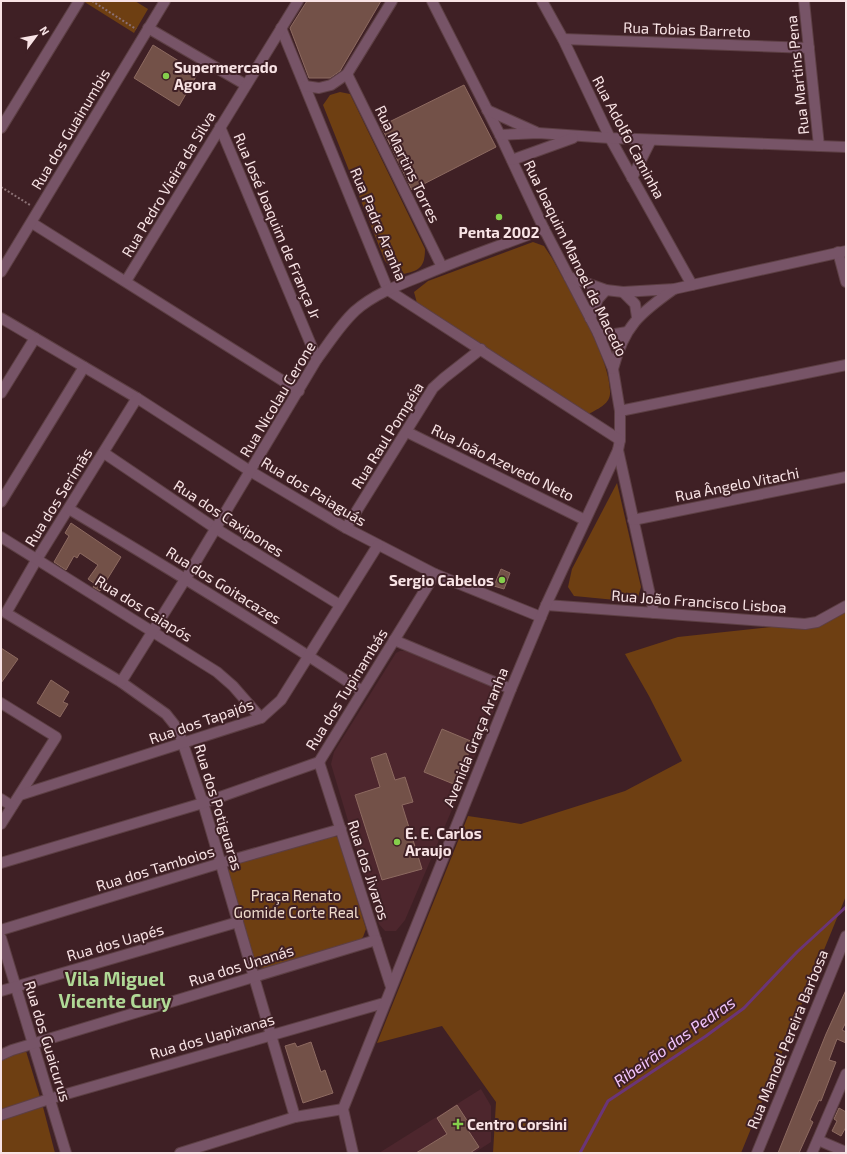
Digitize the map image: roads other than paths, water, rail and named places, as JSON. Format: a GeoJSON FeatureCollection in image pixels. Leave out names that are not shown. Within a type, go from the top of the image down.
{"type":"FeatureCollection","features":[{"type":"Feature","properties":{"kind":"street"},"geometry":{"type":"LineString","coordinates":[[1,128],[79,1]]}},
{"type":"Feature","properties":{"kind":"street","name":"Rua dos Guainumbis"},"geometry":{"type":"LineString","coordinates":[[1,272],[165,1]]}},
{"type":"Feature","properties":{"kind":"street","name":"Rua Pedro Vieira da Silva"},"geometry":{"type":"LineString","coordinates":[[126,281],[298,1]]}},
{"type":"Feature","properties":{"kind":"street"},"geometry":{"type":"LineString","coordinates":[[305,86],[319,88],[331,85],[348,74],[392,1]]}},
{"type":"Feature","properties":{"kind":"street","name":"Rua Joaquim Manoel de Macedo"},"geometry":{"type":"LineString","coordinates":[[432,1],[488,110],[544,229],[598,333],[613,369],[620,411],[619,445],[633,520],[654,613]]}},
{"type":"Feature","properties":{"kind":"street","name":"Rua Adolfo Caminha"},"geometry":{"type":"LineString","coordinates":[[542,1],[563,39],[610,138],[692,285]]}},
{"type":"Feature","properties":{"kind":"street","name":"Rua Martins Pena"},"geometry":{"type":"LineString","coordinates":[[804,1],[819,146]]}},
{"type":"Feature","properties":{"kind":"street","name":"Rua Padre Aranha"},"geometry":{"type":"LineString","coordinates":[[281,28],[388,290],[481,349],[619,445]]}},
{"type":"Feature","properties":{"kind":"street"},"geometry":{"type":"LineString","coordinates":[[146,31],[246,85]]}},
{"type":"Feature","properties":{"kind":"street","name":"Rua Tobias Barreto"},"geometry":{"type":"LineString","coordinates":[[563,39],[809,48]]}},
{"type":"Feature","properties":{"kind":"street","name":"Rua Martins Torres"},"geometry":{"type":"LineString","coordinates":[[348,74],[442,267]]}},
{"type":"Feature","properties":{"kind":"street"},"geometry":{"type":"LineString","coordinates":[[488,110],[538,133]]}},
{"type":"Feature","properties":{"kind":"street","name":"Rua José Joaquim de França Jr"},"geometry":{"type":"LineString","coordinates":[[220,127],[317,359]]}},
{"type":"Feature","properties":{"kind":"street"},"geometry":{"type":"LineString","coordinates":[[500,135],[538,133],[651,140],[846,147]]}},
{"type":"Feature","properties":{"kind":"street"},"geometry":{"type":"LineString","coordinates":[[512,160],[577,136]]}},
{"type":"Feature","properties":{"kind":"street"},"geometry":{"type":"LineString","coordinates":[[632,178],[651,140]]}},
{"type":"Feature","properties":{"kind":"street"},"geometry":{"type":"LineString","coordinates":[[32,223],[299,391]]}},
{"type":"Feature","properties":{"kind":"street","name":"Rua Nicolau Cerone"},"geometry":{"type":"LineString","coordinates":[[121,682],[186,578],[317,359],[339,328],[355,311],[373,298],[388,290],[442,267],[544,229]]}},
{"type":"Feature","properties":{"kind":"street"},"geometry":{"type":"LineString","coordinates":[[569,277],[606,290],[623,292],[660,288],[674,289],[842,251],[846,282]]}},
{"type":"Feature","properties":{"kind":"street"},"geometry":{"type":"LineString","coordinates":[[613,369],[619,349],[627,332],[638,317],[674,289]]}},
{"type":"Feature","properties":{"kind":"street"},"geometry":{"type":"LineString","coordinates":[[590,318],[598,299],[606,290]]}},
{"type":"Feature","properties":{"kind":"street"},"geometry":{"type":"LineString","coordinates":[[623,292],[635,304],[638,317]]}},
{"type":"Feature","properties":{"kind":"street","name":"Rua dos Paiaguás"},"geometry":{"type":"LineString","coordinates":[[1,318],[138,398],[250,471],[346,528],[435,574],[541,617]]}},
{"type":"Feature","properties":{"kind":"street"},"geometry":{"type":"LineString","coordinates":[[598,333],[609,335],[627,332]]}},
{"type":"Feature","properties":{"kind":"street"},"geometry":{"type":"LineString","coordinates":[[1,393],[35,338]]}},
{"type":"Feature","properties":{"kind":"street","name":"Rua Raul Pompéia"},"geometry":{"type":"LineString","coordinates":[[346,528],[433,388],[481,349]]}},
{"type":"Feature","properties":{"kind":"street"},"geometry":{"type":"LineString","coordinates":[[620,411],[846,365]]}},
{"type":"Feature","properties":{"kind":"street"},"geometry":{"type":"LineString","coordinates":[[1,502],[84,367]]}},
{"type":"Feature","properties":{"kind":"street","name":"Rua dos Serimãs"},"geometry":{"type":"LineString","coordinates":[[6,613],[37,559],[138,398]]}},
{"type":"Feature","properties":{"kind":"street","name":"Rua João Azevedo Neto"},"geometry":{"type":"LineString","coordinates":[[407,432],[585,520]]}},
{"type":"Feature","properties":{"kind":"street","name":"Avenida Graça Aranha"},"geometry":{"type":"LineString","coordinates":[[343,1109],[384,1003],[511,689],[546,605],[619,445]]}},
{"type":"Feature","properties":{"kind":"street","name":"Rua dos Caxipones"},"geometry":{"type":"LineString","coordinates":[[104,453],[215,528],[340,605]]}},
{"type":"Feature","properties":{"kind":"street","name":"Rua Ângelo Vitachi"},"geometry":{"type":"LineString","coordinates":[[633,520],[846,477]]}},
{"type":"Feature","properties":{"kind":"street","name":"Rua dos Goitacazes"},"geometry":{"type":"LineString","coordinates":[[69,509],[186,578],[362,691]]}},
{"type":"Feature","properties":{"kind":"street","name":"Rua dos Caiapós"},"geometry":{"type":"LineString","coordinates":[[1,537],[217,672],[233,686],[261,718]]}},
{"type":"Feature","properties":{"kind":"street","name":"Rua dos Tapajós"},"geometry":{"type":"LineString","coordinates":[[20,795],[184,744],[261,718],[281,700],[378,545]]}},
{"type":"Feature","properties":{"kind":"street","name":"Rua dos Tupinambás"},"geometry":{"type":"LineString","coordinates":[[1,863],[203,803],[319,762],[435,574]]}},
{"type":"Feature","properties":{"kind":"street","name":"Rua João Francisco Lisboa"},"geometry":{"type":"LineString","coordinates":[[546,605],[810,624],[846,606]]}},
{"type":"Feature","properties":{"kind":"street","name":"Rua dos Potiguaras"},"geometry":{"type":"LineString","coordinates":[[6,613],[121,682],[166,714],[178,729],[203,803],[295,1118]]}},
{"type":"Feature","properties":{"kind":"street"},"geometry":{"type":"LineString","coordinates":[[394,640],[511,689]]}},
{"type":"Feature","properties":{"kind":"street"},"geometry":{"type":"LineString","coordinates":[[1,703],[56,736],[1,824]]}},
{"type":"Feature","properties":{"kind":"street","name":"Rua dos Jivaros"},"geometry":{"type":"LineString","coordinates":[[319,762],[391,987]]}},
{"type":"Feature","properties":{"kind":"street"},"geometry":{"type":"LineString","coordinates":[[1,799],[12,806]]}},
{"type":"Feature","properties":{"kind":"street","name":"Rua dos Tamboios"},"geometry":{"type":"LineString","coordinates":[[1,930],[221,863],[341,829]]}},
{"type":"Feature","properties":{"kind":"street","name":"Rua dos Uapés"},"geometry":{"type":"LineString","coordinates":[[1,991],[238,922]]}},
{"type":"Feature","properties":{"kind":"street","name":"Rua Manoel Pereira Barbosa"},"geometry":{"type":"LineString","coordinates":[[756,1153],[846,936]]}},
{"type":"Feature","properties":{"kind":"street","name":"Rua dos Guaicurus"},"geometry":{"type":"LineString","coordinates":[[1,938],[66,1153]]}},
{"type":"Feature","properties":{"kind":"street","name":"Rua dos Unanás"},"geometry":{"type":"LineString","coordinates":[[1,1055],[12,1050],[33,1045],[376,940]]}},
{"type":"Feature","properties":{"kind":"street","name":"Rua dos Uapixanas"},"geometry":{"type":"LineString","coordinates":[[1,1115],[49,1099],[384,1003]]}},
{"type":"Feature","properties":{"kind":"street"},"geometry":{"type":"LineString","coordinates":[[812,1153],[846,1074]]}},
{"type":"Feature","properties":{"kind":"street"},"geometry":{"type":"LineString","coordinates":[[180,1153],[295,1118],[343,1109],[353,1153]]}},
{"type":"Feature","properties":{"kind":"street"},"geometry":{"type":"LineString","coordinates":[[818,1140],[846,1152]]}},
{"type":"Feature","properties":{"kind":"waterway","name":"Ribeirão das Pedras"},"geometry":{"type":"LineString","coordinates":[[580,1153],[608,1101],[706,1036],[744,1008],[797,952],[846,907]]}},
{"type":"Feature","properties":{"kind":"place","name":"Supermercado Agora"},"geometry":{"type":"Point","coordinates":[166,76]}},
{"type":"Feature","properties":{"kind":"place","name":"Penta 2002"},"geometry":{"type":"Point","coordinates":[499,217]}},
{"type":"Feature","properties":{"kind":"place","name":"Sergio Cabelos"},"geometry":{"type":"Point","coordinates":[502,580]}},
{"type":"Feature","properties":{"kind":"place","name":"E. E. Carlos Araujo"},"geometry":{"type":"Point","coordinates":[397,842]}},
{"type":"Feature","properties":{"kind":"place","name":"Centro Corsini"},"geometry":{"type":"Point","coordinates":[458,1124]}},
{"type":"Feature","properties":{"kind":"district","name":"Vila Miguel Vicente Cury"},"geometry":{"type":"Point","coordinates":[115,989]}},
{"type":"Feature","properties":{"kind":"park label","name":"Praça Renato Gomide Corte Real"},"geometry":{"type":"Point","coordinates":[296,904]}}]}
